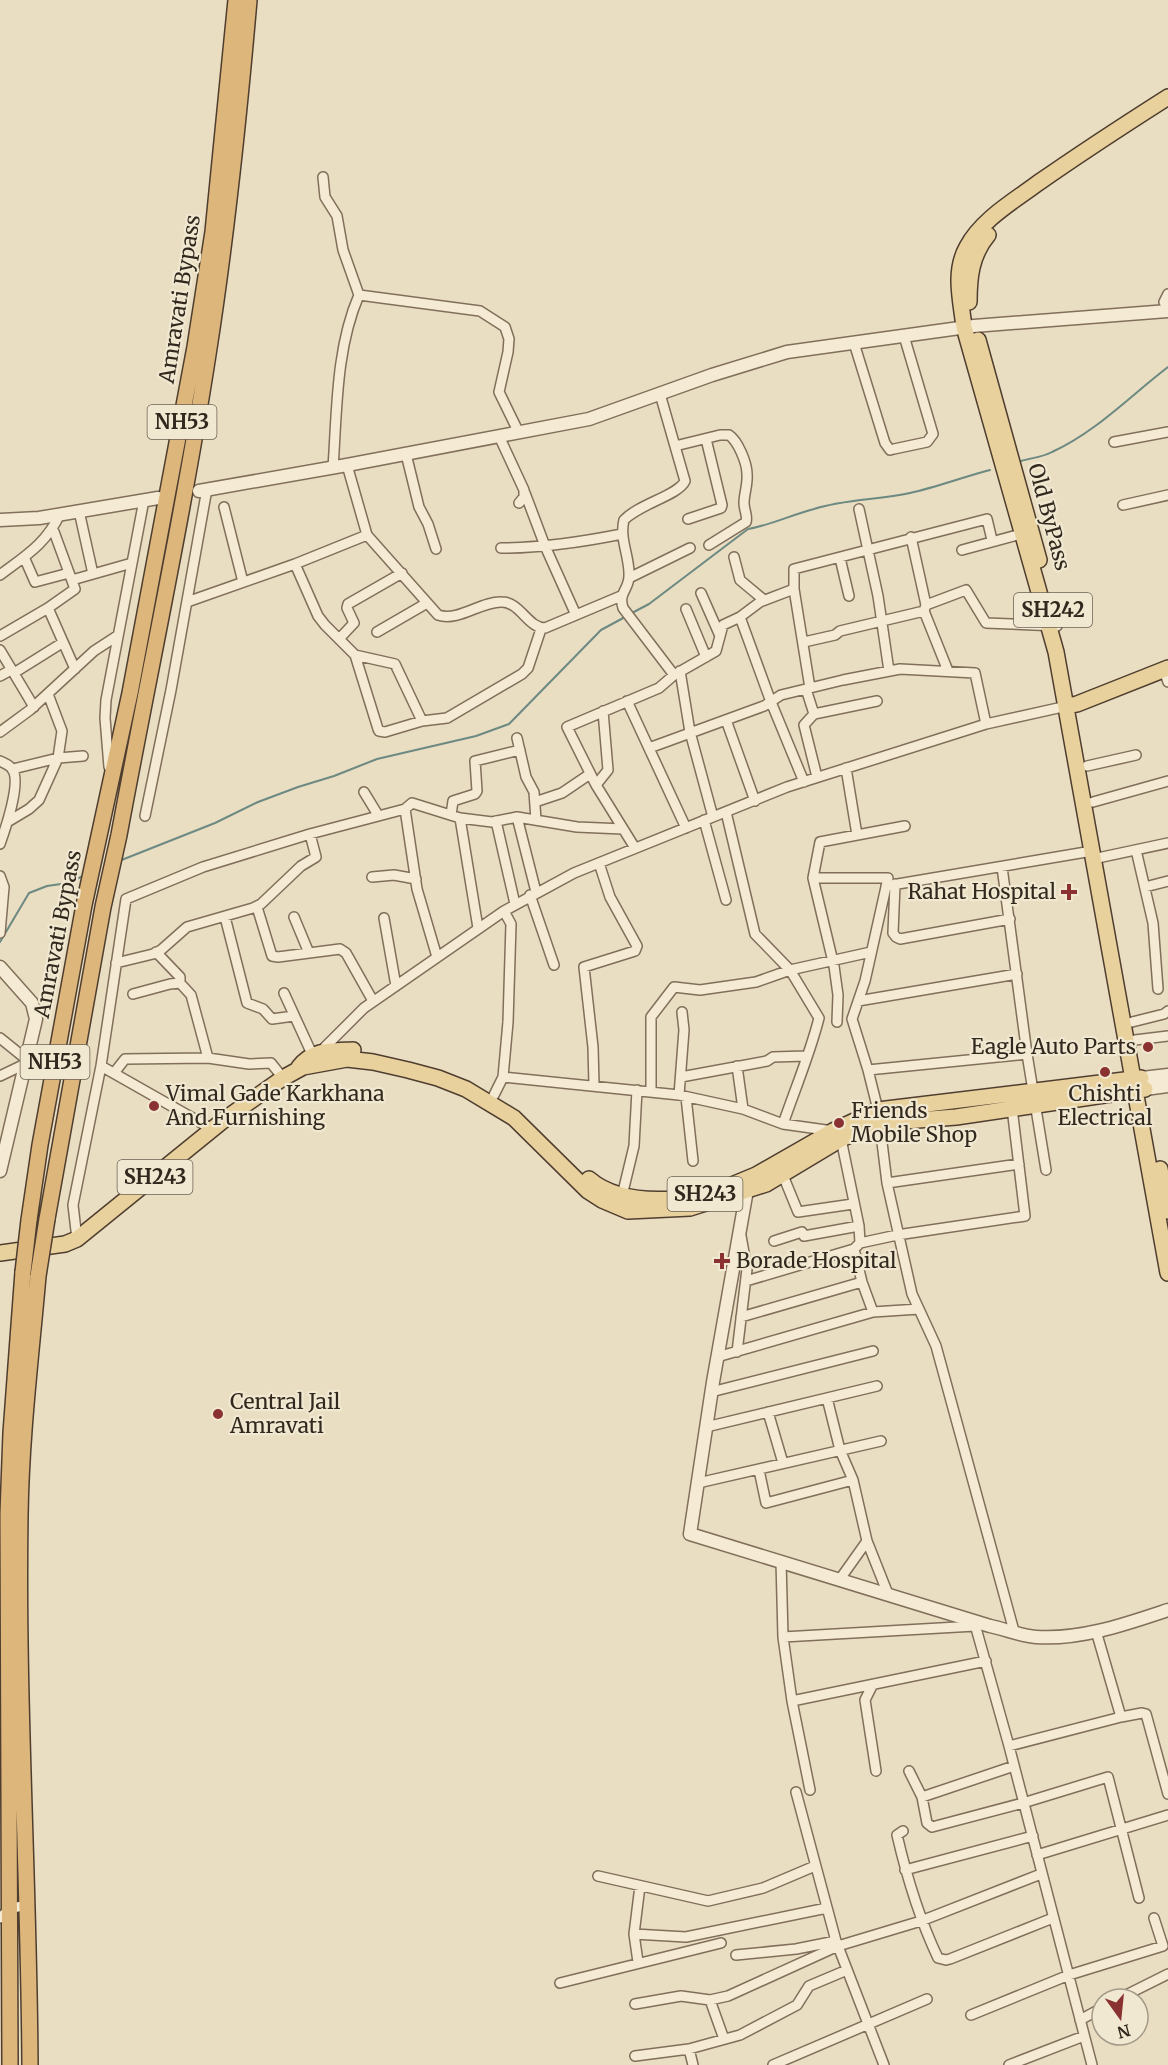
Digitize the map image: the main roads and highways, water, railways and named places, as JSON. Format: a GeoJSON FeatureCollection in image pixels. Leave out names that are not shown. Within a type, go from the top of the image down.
{"type":"FeatureCollection","features":[{"type":"Feature","properties":{"kind":"highway","name":"Amravati Bypass"},"geometry":{"type":"LineString","coordinates":[[10,2065],[5,1913],[8,1515],[11,1433],[23,1272],[40,1145],[84,905],[130,693],[195,346],[213,232],[236,0]]}},
{"type":"Feature","properties":{"kind":"highway","name":"Amravati Bypass"},"geometry":{"type":"LineString","coordinates":[[30,2065],[22,1765],[20,1516],[24,1437],[38,1276],[103,907],[119,835],[209,350],[226,236],[238,132],[249,0]]}},
{"type":"Feature","properties":{"kind":"main road","name":"Old ByPass"},"geometry":{"type":"LineString","coordinates":[[1168,97],[1102,138],[1008,205],[984,225],[967,247],[958,276],[969,327],[1053,626],[1087,766],[1094,802],[1096,856],[1132,1022],[1139,1084],[1164,1168],[1168,1211]]}},
{"type":"Feature","properties":{"kind":"main road","name":"Old ByPass"},"geometry":{"type":"LineString","coordinates":[[969,327],[973,261],[980,245],[990,233],[1027,201],[1103,147],[1168,106]]}},
{"type":"Feature","properties":{"kind":"main road"},"geometry":{"type":"LineString","coordinates":[[969,327],[1021,534],[1053,626]]}},
{"type":"Feature","properties":{"kind":"main road"},"geometry":{"type":"LineString","coordinates":[[1167,673],[1072,705],[1096,856],[1139,1084],[1168,1273]]}},
{"type":"Feature","properties":{"kind":"main road","name":"SH243"},"geometry":{"type":"LineString","coordinates":[[0,1253],[65,1244],[77,1239],[212,1129],[283,1078],[317,1057],[359,1050],[442,1071],[460,1077],[494,1095],[510,1106],[595,1185],[621,1202],[628,1211],[690,1208],[766,1184],[837,1135]]}},
{"type":"Feature","properties":{"kind":"main road","name":"SH243"},"geometry":{"type":"LineString","coordinates":[[317,1057],[373,1062],[438,1078],[466,1089],[514,1118],[588,1191],[602,1200],[621,1202],[684,1198],[705,1194],[756,1175],[879,1116],[1034,1099],[1139,1084]]}},
{"type":"Feature","properties":{"kind":"main road","name":"SH243"},"geometry":{"type":"LineString","coordinates":[[879,1116],[956,1116],[1012,1108],[1034,1099]]}},
{"type":"Feature","properties":{"kind":"waterway"},"geometry":{"type":"LineString","coordinates":[[1021,461],[1048,454],[1068,444],[1112,413],[1168,367]]}},
{"type":"Feature","properties":{"kind":"waterway"},"geometry":{"type":"LineString","coordinates":[[630,614],[649,604],[748,529],[826,506],[910,493],[990,470]]}},
{"type":"Feature","properties":{"kind":"waterway"},"geometry":{"type":"LineString","coordinates":[[119,861],[215,823],[258,802],[377,759],[476,736],[509,724],[601,630],[625,617]]}},
{"type":"Feature","properties":{"kind":"waterway"},"geometry":{"type":"LineString","coordinates":[[0,942],[29,893],[47,886],[68,883],[83,876]]}},
{"type":"Feature","properties":{"kind":"place","name":"Rahat Hospital"},"geometry":{"type":"Point","coordinates":[1069,892]}},
{"type":"Feature","properties":{"kind":"place","name":"Eagle Auto Parts"},"geometry":{"type":"Point","coordinates":[1148,1047]}},
{"type":"Feature","properties":{"kind":"place","name":"Chishti Electrical"},"geometry":{"type":"Point","coordinates":[1105,1072]}},
{"type":"Feature","properties":{"kind":"place","name":"Vimal Gade Karkhana And Furnishing"},"geometry":{"type":"Point","coordinates":[154,1106]}},
{"type":"Feature","properties":{"kind":"place","name":"Friends Mobile Shop"},"geometry":{"type":"Point","coordinates":[839,1123]}},
{"type":"Feature","properties":{"kind":"place","name":"Borade Hospital"},"geometry":{"type":"Point","coordinates":[722,1261]}},
{"type":"Feature","properties":{"kind":"place","name":"Central Jail Amravati"},"geometry":{"type":"Point","coordinates":[218,1414]}}]}
